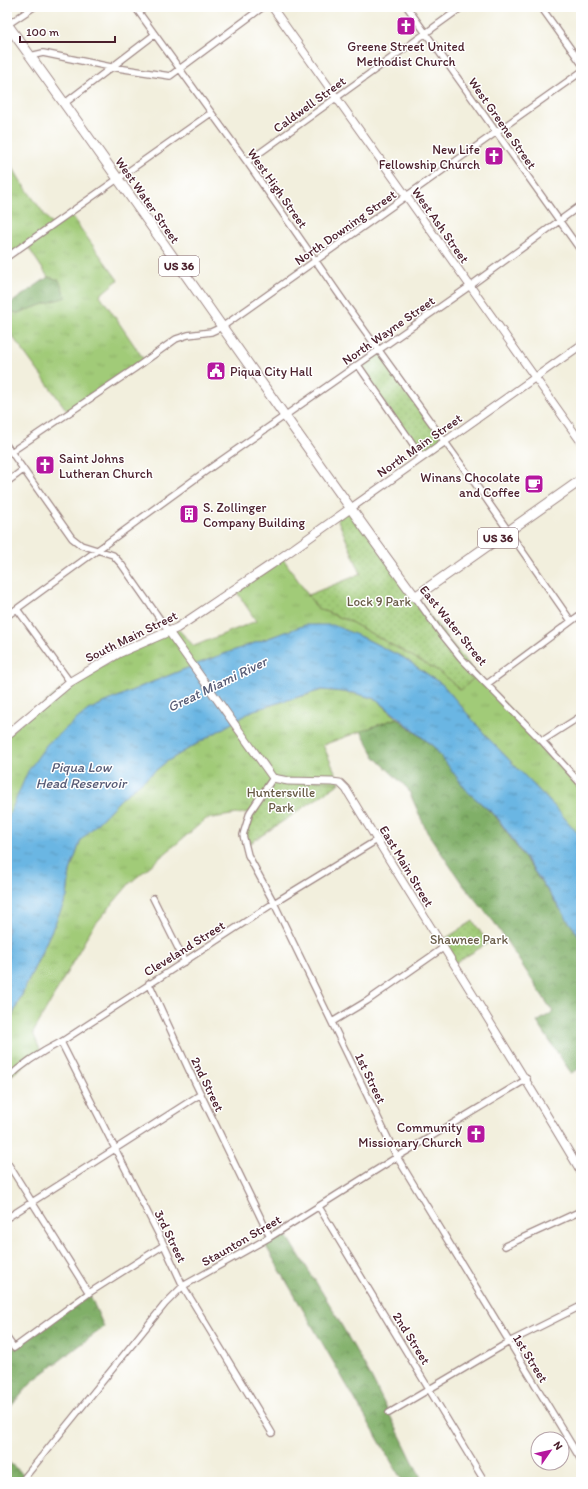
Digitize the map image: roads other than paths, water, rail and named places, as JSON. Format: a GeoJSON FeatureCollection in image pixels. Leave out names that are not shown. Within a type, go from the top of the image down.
{"type":"FeatureCollection","features":[{"type":"Feature","properties":{"kind":"main road","name":"West Water Street"},"geometry":{"type":"LineString","coordinates":[[7,25],[65,103],[351,508]]}},
{"type":"Feature","properties":{"kind":"main road","name":"US 36"},"geometry":{"type":"LineString","coordinates":[[415,597],[581,480]]}},
{"type":"Feature","properties":{"kind":"main road","name":"North Main Street"},"geometry":{"type":"LineString","coordinates":[[272,564],[351,508]]}},
{"type":"Feature","properties":{"kind":"main road","name":"East Water Street"},"geometry":{"type":"LineString","coordinates":[[351,508],[415,597]]}},
{"type":"Feature","properties":{"kind":"main road","name":"South Main Street"},"geometry":{"type":"LineString","coordinates":[[7,735],[70,682],[119,653],[177,628],[272,564]]}},
{"type":"Feature","properties":{"kind":"street"},"geometry":{"type":"LineString","coordinates":[[7,25],[34,7]]}},
{"type":"Feature","properties":{"kind":"street","name":"West High Street"},"geometry":{"type":"LineString","coordinates":[[135,7],[445,441],[571,621]]}},
{"type":"Feature","properties":{"kind":"street"},"geometry":{"type":"LineString","coordinates":[[30,56],[44,53],[170,76],[263,7]]}},
{"type":"Feature","properties":{"kind":"street","name":"West Ash Street"},"geometry":{"type":"LineString","coordinates":[[272,7],[581,442]]}},
{"type":"Feature","properties":{"kind":"street","name":"West Greene Street"},"geometry":{"type":"LineString","coordinates":[[407,7],[581,251]]}},
{"type":"Feature","properties":{"kind":"street","name":"Caldwell Street"},"geometry":{"type":"LineString","coordinates":[[246,162],[425,32],[462,7]]}},
{"type":"Feature","properties":{"kind":"street"},"geometry":{"type":"LineString","coordinates":[[541,7],[581,63]]}},
{"type":"Feature","properties":{"kind":"street"},"geometry":{"type":"LineString","coordinates":[[65,103],[111,66],[154,35]]}},
{"type":"Feature","properties":{"kind":"street","name":"North Downing Street"},"geometry":{"type":"LineString","coordinates":[[11,452],[176,339],[188,335],[211,332],[222,327],[581,72]]}},
{"type":"Feature","properties":{"kind":"street"},"geometry":{"type":"LineString","coordinates":[[7,258],[211,112]]}},
{"type":"Feature","properties":{"kind":"street","name":"North Wayne Street"},"geometry":{"type":"LineString","coordinates":[[7,616],[206,472],[470,286],[581,205]]}},
{"type":"Feature","properties":{"kind":"street","name":"North Main Street"},"geometry":{"type":"LineString","coordinates":[[351,508],[581,345]]}},
{"type":"Feature","properties":{"kind":"street"},"geometry":{"type":"LineString","coordinates":[[358,365],[422,457]]}},
{"type":"Feature","properties":{"kind":"street"},"geometry":{"type":"LineString","coordinates":[[7,446],[72,538],[81,545],[113,555],[122,565],[273,778]]}},
{"type":"Feature","properties":{"kind":"street"},"geometry":{"type":"LineString","coordinates":[[7,482],[23,470]]}},
{"type":"Feature","properties":{"kind":"street","name":"East Water Street"},"geometry":{"type":"LineString","coordinates":[[415,597],[457,653],[542,741],[581,784]]}},
{"type":"Feature","properties":{"kind":"street"},"geometry":{"type":"LineString","coordinates":[[17,609],[70,682]]}},
{"type":"Feature","properties":{"kind":"street"},"geometry":{"type":"LineString","coordinates":[[487,684],[581,614]]}},
{"type":"Feature","properties":{"kind":"street"},"geometry":{"type":"LineString","coordinates":[[542,741],[581,716]]}},
{"type":"Feature","properties":{"kind":"street","name":"East Main Street"},"geometry":{"type":"LineString","coordinates":[[273,778],[288,781],[340,783],[346,789],[443,948],[526,1079],[581,1172]]}},
{"type":"Feature","properties":{"kind":"street","name":"1st Street"},"geometry":{"type":"LineString","coordinates":[[273,778],[250,812],[243,834],[248,855],[274,903],[397,1157],[581,1460]]}},
{"type":"Feature","properties":{"kind":"street","name":"Cleveland Street"},"geometry":{"type":"LineString","coordinates":[[7,1079],[19,1067],[41,1052],[61,1042],[149,983],[185,962],[274,903],[377,840]]}},
{"type":"Feature","properties":{"kind":"street"},"geometry":{"type":"LineString","coordinates":[[153,898],[185,962]]}},
{"type":"Feature","properties":{"kind":"street"},"geometry":{"type":"LineString","coordinates":[[332,1022],[367,1001],[443,948]]}},
{"type":"Feature","properties":{"kind":"street","name":"2nd Street"},"geometry":{"type":"LineString","coordinates":[[149,983],[270,1237]]}},
{"type":"Feature","properties":{"kind":"street","name":"3rd Street"},"geometry":{"type":"LineString","coordinates":[[61,1042],[164,1245],[183,1286],[272,1433]]}},
{"type":"Feature","properties":{"kind":"street","name":"Staunton Street"},"geometry":{"type":"LineString","coordinates":[[21,1482],[165,1304],[183,1286],[320,1207],[397,1157],[526,1079]]}},
{"type":"Feature","properties":{"kind":"street"},"geometry":{"type":"LineString","coordinates":[[7,1218],[201,1094]]}},
{"type":"Feature","properties":{"kind":"street"},"geometry":{"type":"LineString","coordinates":[[7,1162],[89,1293]]}},
{"type":"Feature","properties":{"kind":"street","name":"2nd Street"},"geometry":{"type":"LineString","coordinates":[[320,1207],[485,1482]]}},
{"type":"Feature","properties":{"kind":"street"},"geometry":{"type":"LineString","coordinates":[[505,1246],[581,1211]]}},
{"type":"Feature","properties":{"kind":"street"},"geometry":{"type":"LineString","coordinates":[[7,1338],[14,1348],[89,1293],[164,1245]]}},
{"type":"Feature","properties":{"kind":"street"},"geometry":{"type":"LineString","coordinates":[[389,1413],[509,1342],[581,1306]]}},
{"type":"Feature","properties":{"kind":"water","name":"Piqua Low Head Reservoir"},"geometry":{"type":"Polygon","coordinates":[[[305,625],[333,625],[364,638],[404,658],[443,685],[488,738],[555,807],[581,837],[581,939],[497,817],[468,792],[434,747],[376,699],[354,693],[322,690],[254,710],[166,762],[122,798],[81,840],[70,871],[67,897],[7,1027],[7,820],[28,771],[47,744],[88,710],[210,659],[305,625]]]}},
{"type":"Feature","properties":{"kind":"place","name":"Greene Street United Methodist Church"},"geometry":{"type":"Point","coordinates":[406,26]}},
{"type":"Feature","properties":{"kind":"place","name":"New Life Fellowship Church"},"geometry":{"type":"Point","coordinates":[494,156]}},
{"type":"Feature","properties":{"kind":"place","name":"Piqua City Hall"},"geometry":{"type":"Point","coordinates":[216,371]}},
{"type":"Feature","properties":{"kind":"place","name":"Saint Johns Lutheran Church"},"geometry":{"type":"Point","coordinates":[45,465]}},
{"type":"Feature","properties":{"kind":"place","name":"Winans Chocolate and Coffee"},"geometry":{"type":"Point","coordinates":[534,484]}},
{"type":"Feature","properties":{"kind":"place","name":"S. Zollinger Company Building"},"geometry":{"type":"Point","coordinates":[189,514]}},
{"type":"Feature","properties":{"kind":"place","name":"Community Missionary Church"},"geometry":{"type":"Point","coordinates":[476,1134]}},
{"type":"Feature","properties":{"kind":"park label","name":"Lock 9 Park"},"geometry":{"type":"Point","coordinates":[379,601]}},
{"type":"Feature","properties":{"kind":"park label","name":"Huntersville Park"},"geometry":{"type":"Point","coordinates":[281,800]}},
{"type":"Feature","properties":{"kind":"park label","name":"Shawnee Park"},"geometry":{"type":"Point","coordinates":[469,939]}},
{"type":"Feature","properties":{"kind":"water label","name":"Great Miami River"},"geometry":{"type":"Point","coordinates":[217,684]}}]}
